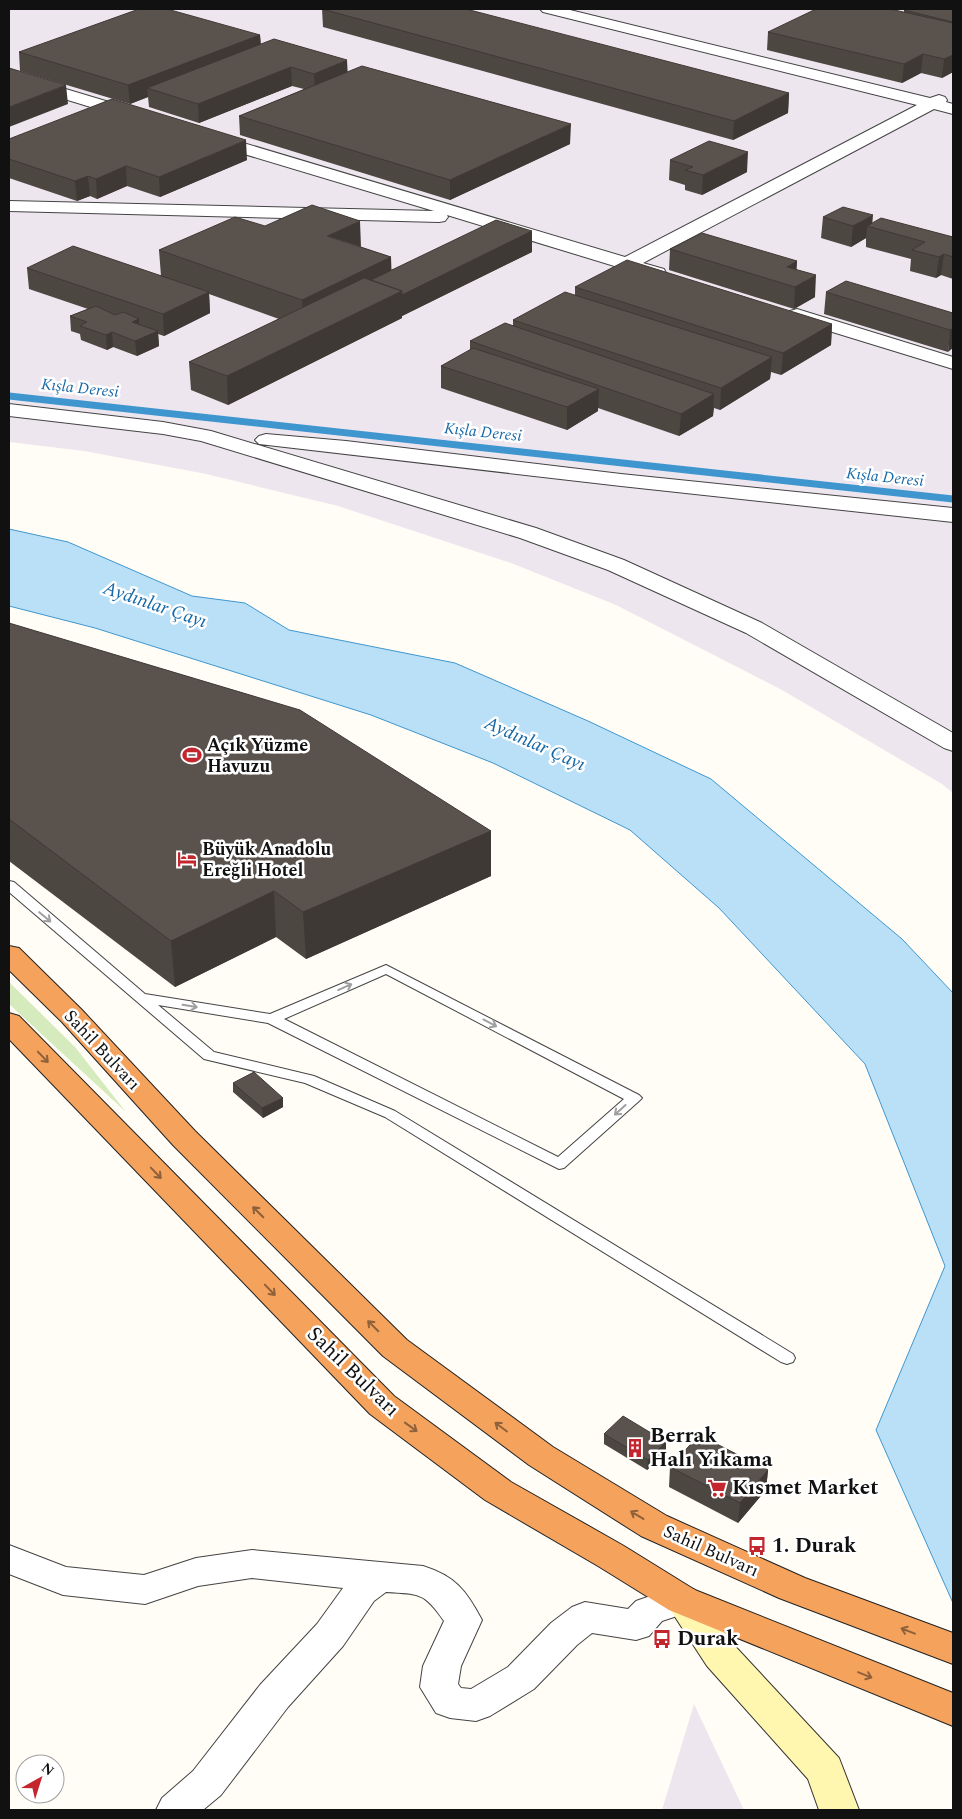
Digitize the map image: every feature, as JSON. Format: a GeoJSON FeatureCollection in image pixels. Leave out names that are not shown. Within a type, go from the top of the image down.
{"type":"FeatureCollection","features":[{"type":"Feature","properties":{"kind":"highway","name":"Sahil Bulvarı"},"geometry":{"type":"LineString","coordinates":[[9,954],[72,1016],[184,1138],[395,1348],[541,1456],[646,1521],[792,1588],[953,1648]]}},
{"type":"Feature","properties":{"kind":"highway","name":"Sahil Bulvarı"},"geometry":{"type":"LineString","coordinates":[[10,1024],[382,1405],[498,1490],[682,1600],[953,1710]]}},
{"type":"Feature","properties":{"kind":"street"},"geometry":{"type":"LineString","coordinates":[[548,9],[953,109]]}},
{"type":"Feature","properties":{"kind":"street"},"geometry":{"type":"LineString","coordinates":[[9,77],[151,120]]}},
{"type":"Feature","properties":{"kind":"street"},"geometry":{"type":"LineString","coordinates":[[626,264],[953,93]]}},
{"type":"Feature","properties":{"kind":"street"},"geometry":{"type":"LineString","coordinates":[[190,132],[672,278]]}},
{"type":"Feature","properties":{"kind":"street"},"geometry":{"type":"LineString","coordinates":[[9,206],[476,218]]}},
{"type":"Feature","properties":{"kind":"street"},"geometry":{"type":"LineString","coordinates":[[785,312],[953,363]]}},
{"type":"Feature","properties":{"kind":"street"},"geometry":{"type":"LineString","coordinates":[[9,410],[163,428],[204,435],[346,447],[621,480],[953,515]]}},
{"type":"Feature","properties":{"kind":"street"},"geometry":{"type":"LineString","coordinates":[[204,435],[528,533],[616,565],[754,628],[953,743]]}},
{"type":"Feature","properties":{"kind":"street"},"geometry":{"type":"LineString","coordinates":[[9,1559],[63,1581],[145,1590],[196,1572],[252,1564],[423,1580],[444,1592],[463,1620],[442,1666],[439,1687],[450,1702],[476,1705],[521,1678],[564,1634],[585,1617],[636,1625],[649,1611],[682,1600],[720,1655],[825,1770],[840,1810]]}},
{"type":"Feature","properties":{"kind":"street"},"geometry":{"type":"LineString","coordinates":[[176,1810],[207,1783],[274,1696],[330,1635],[361,1592],[379,1577]]}},
{"type":"Feature","properties":{"kind":"lane"},"geometry":{"type":"LineString","coordinates":[[9,885],[210,1056],[309,1079],[390,1114],[787,1358]]}},
{"type":"Feature","properties":{"kind":"lane"},"geometry":{"type":"LineString","coordinates":[[142,998],[272,1019],[559,1164],[634,1098],[386,969],[272,1019]]}},
{"type":"Feature","properties":{"kind":"shaded area"},"geometry":{"type":"Polygon","coordinates":[[[9,9],[953,9],[953,793],[942,784],[782,690],[616,605],[511,563],[338,506],[206,474],[84,451],[9,442],[9,9]]]}},
{"type":"Feature","properties":{"kind":"shaded area"},"geometry":{"type":"Polygon","coordinates":[[[694,1704],[744,1810],[662,1810],[694,1704]]]}},
{"type":"Feature","properties":{"kind":"green space"},"geometry":{"type":"Polygon","coordinates":[[[9,982],[75,1047],[126,1112],[9,1004],[9,982]]]}},
{"type":"Feature","properties":{"kind":"water","name":"Aydınlar Çayı"},"geometry":{"type":"Polygon","coordinates":[[[9,529],[68,542],[192,596],[245,603],[289,630],[455,663],[588,721],[711,779],[902,939],[953,993],[953,1603],[876,1430],[945,1266],[865,1064],[719,908],[630,830],[493,763],[371,715],[95,628],[9,606],[9,529]]]}},
{"type":"Feature","properties":{"kind":"building"},"geometry":{"type":"Polygon","coordinates":[[[139,9],[167,9],[260,35],[128,85],[19,52],[139,9]]]}},
{"type":"Feature","properties":{"kind":"building"},"geometry":{"type":"Polygon","coordinates":[[[322,9],[466,9],[789,93],[734,121],[322,9]]]}},
{"type":"Feature","properties":{"kind":"building"},"geometry":{"type":"Polygon","coordinates":[[[816,9],[890,9],[953,23],[953,55],[944,59],[923,54],[904,64],[768,32],[816,9]]]}},
{"type":"Feature","properties":{"kind":"building"},"geometry":{"type":"Polygon","coordinates":[[[953,9],[953,22],[904,10],[953,9]]]}},
{"type":"Feature","properties":{"kind":"building"},"geometry":{"type":"Polygon","coordinates":[[[274,39],[347,60],[314,74],[291,67],[198,104],[147,88],[274,39]]]}},
{"type":"Feature","properties":{"kind":"building"},"geometry":{"type":"Polygon","coordinates":[[[362,66],[571,124],[450,180],[239,116],[362,66]]]}},
{"type":"Feature","properties":{"kind":"building"},"geometry":{"type":"Polygon","coordinates":[[[9,68],[66,85],[9,107],[9,68]]]}},
{"type":"Feature","properties":{"kind":"building"},"geometry":{"type":"Polygon","coordinates":[[[112,99],[246,140],[159,177],[126,166],[96,179],[88,176],[75,181],[9,159],[9,139],[112,99]]]}},
{"type":"Feature","properties":{"kind":"building"},"geometry":{"type":"Polygon","coordinates":[[[709,141],[748,152],[703,175],[685,170],[693,167],[670,160],[709,141]]]}},
{"type":"Feature","properties":{"kind":"building"},"geometry":{"type":"Polygon","coordinates":[[[312,205],[360,221],[327,236],[391,257],[302,300],[159,250],[235,217],[265,226],[312,205]]]}},
{"type":"Feature","properties":{"kind":"building"},"geometry":{"type":"Polygon","coordinates":[[[843,207],[873,215],[853,226],[823,217],[843,207]]]}},
{"type":"Feature","properties":{"kind":"building"},"geometry":{"type":"Polygon","coordinates":[[[881,218],[953,237],[953,257],[944,254],[939,257],[912,250],[925,242],[867,226],[881,218]]]}},
{"type":"Feature","properties":{"kind":"building"},"geometry":{"type":"Polygon","coordinates":[[[496,220],[532,231],[402,295],[402,291],[371,280],[496,220]]]}},
{"type":"Feature","properties":{"kind":"building"},"geometry":{"type":"Polygon","coordinates":[[[702,233],[797,261],[787,267],[816,275],[795,287],[670,249],[702,233]]]}},
{"type":"Feature","properties":{"kind":"building"},"geometry":{"type":"Polygon","coordinates":[[[73,246],[209,292],[163,314],[27,268],[73,246]]]}},
{"type":"Feature","properties":{"kind":"building"},"geometry":{"type":"Polygon","coordinates":[[[627,260],[832,324],[783,353],[575,287],[627,260]]]}},
{"type":"Feature","properties":{"kind":"building"},"geometry":{"type":"Polygon","coordinates":[[[364,278],[402,291],[227,376],[189,362],[364,278]]]}},
{"type":"Feature","properties":{"kind":"building"},"geometry":{"type":"Polygon","coordinates":[[[846,281],[953,313],[953,328],[950,330],[826,292],[846,281]]]}},
{"type":"Feature","properties":{"kind":"building"},"geometry":{"type":"Polygon","coordinates":[[[565,292],[772,357],[721,388],[513,320],[565,292]]]}},
{"type":"Feature","properties":{"kind":"building"},"geometry":{"type":"Polygon","coordinates":[[[96,306],[115,315],[123,312],[139,319],[132,322],[158,331],[135,341],[112,332],[106,335],[80,326],[87,322],[70,316],[96,306]]]}},
{"type":"Feature","properties":{"kind":"building"},"geometry":{"type":"Polygon","coordinates":[[[505,323],[714,394],[681,414],[470,341],[505,323]]]}},
{"type":"Feature","properties":{"kind":"building"},"geometry":{"type":"Polygon","coordinates":[[[473,348],[599,389],[567,407],[441,366],[473,348]]]}},
{"type":"Feature","properties":{"kind":"building","name":"Büyük Anadolu Ereğli Hotel"},"geometry":{"type":"Polygon","coordinates":[[[9,623],[300,710],[491,831],[303,912],[274,891],[171,941],[9,819],[9,623]]]}},
{"type":"Feature","properties":{"kind":"building"},"geometry":{"type":"Polygon","coordinates":[[[254,1072],[283,1098],[262,1108],[233,1083],[254,1072]]]}},
{"type":"Feature","properties":{"kind":"building"},"geometry":{"type":"Polygon","coordinates":[[[623,1416],[666,1442],[648,1460],[604,1434],[623,1416]]]}},
{"type":"Feature","properties":{"kind":"building"},"geometry":{"type":"Polygon","coordinates":[[[699,1435],[768,1470],[740,1503],[670,1467],[699,1435]]]}},
{"type":"Feature","properties":{"kind":"waterway","name":"Kışla Deresi"},"geometry":{"type":"LineString","coordinates":[[9,396],[953,499]]}},
{"type":"Feature","properties":{"kind":"place","name":"Açık Yüzme Havuzu"},"geometry":{"type":"Point","coordinates":[192,755]}},
{"type":"Feature","properties":{"kind":"place","name":"Büyük Anadolu Ereğli Hotel"},"geometry":{"type":"Point","coordinates":[187,859]}},
{"type":"Feature","properties":{"kind":"place","name":"Berrak Halı Yıkama"},"geometry":{"type":"Point","coordinates":[635,1448]}},
{"type":"Feature","properties":{"kind":"place","name":"Kısmet Market"},"geometry":{"type":"Point","coordinates":[717,1488]}},
{"type":"Feature","properties":{"kind":"place","name":"1. Durak"},"geometry":{"type":"Point","coordinates":[757,1546]}},
{"type":"Feature","properties":{"kind":"place","name":"Durak"},"geometry":{"type":"Point","coordinates":[662,1639]}}]}
